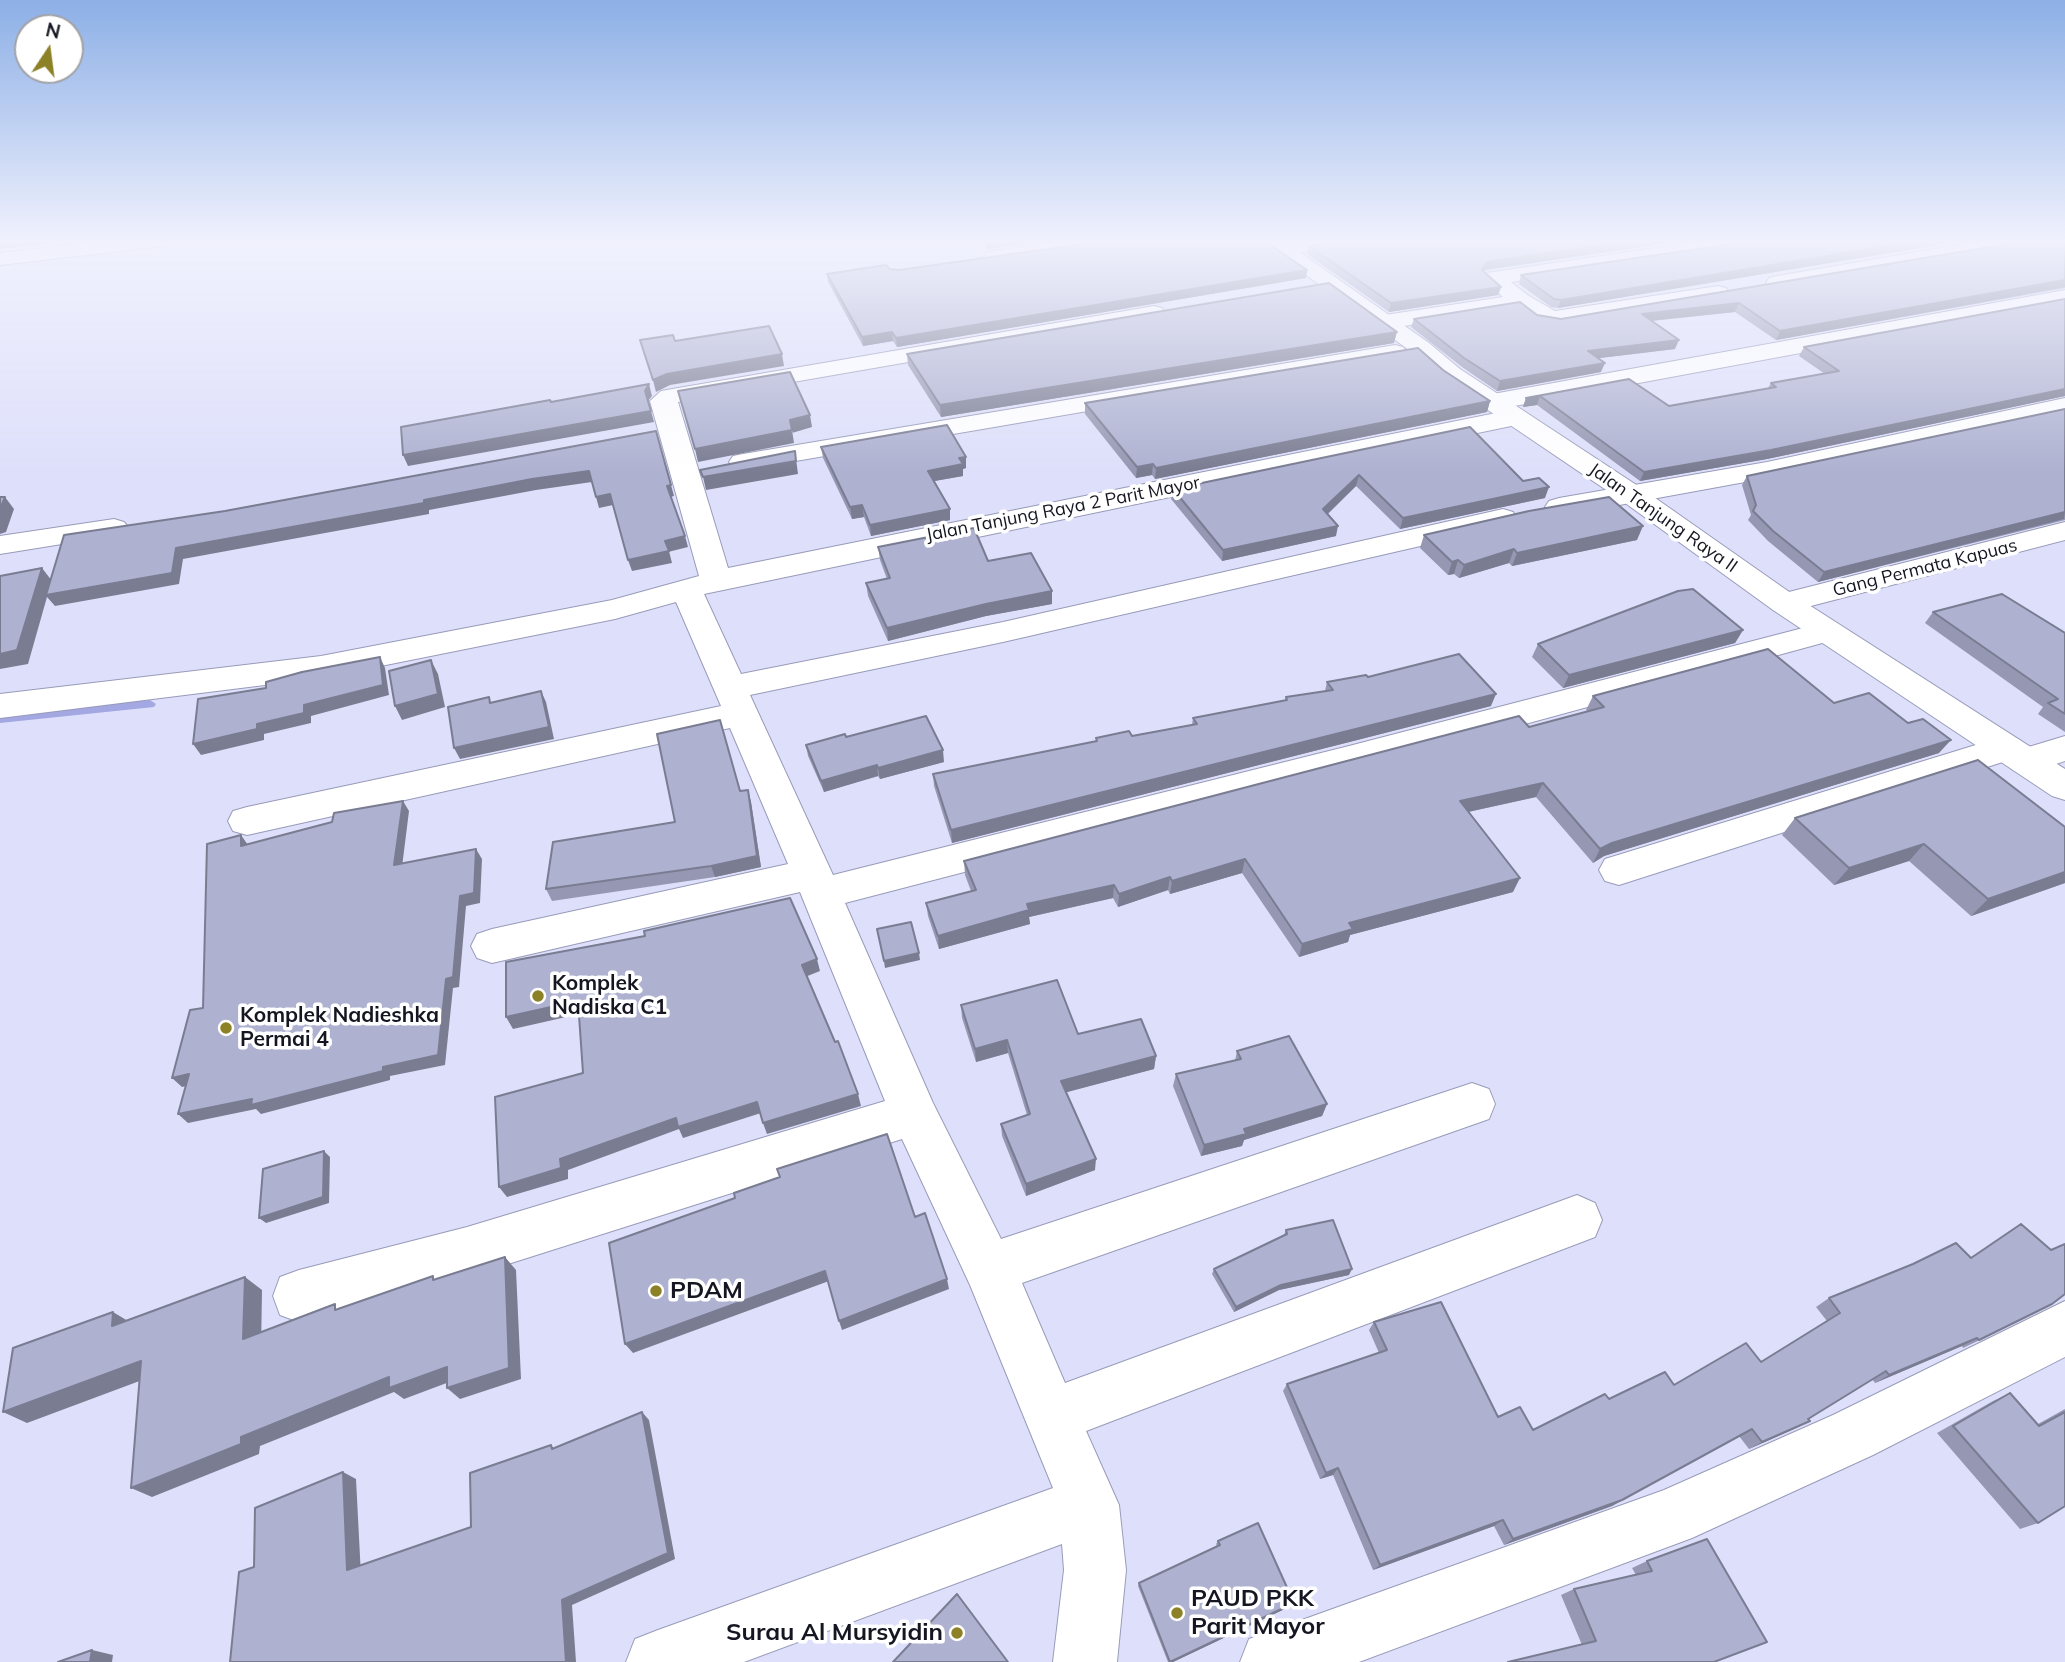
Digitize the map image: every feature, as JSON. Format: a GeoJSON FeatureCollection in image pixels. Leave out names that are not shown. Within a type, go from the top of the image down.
{"type":"FeatureCollection","features":[{"type":"Feature","properties":{"kind":"street"},"geometry":{"type":"LineString","coordinates":[[1134,317],[684,392],[663,401],[658,432],[707,470],[863,440],[1421,348]]}},
{"type":"Feature","properties":{"kind":"street","name":"Jalan Tanjung Raya II"},"geometry":{"type":"LineString","coordinates":[[1374,317],[1421,348],[1451,374],[1632,494],[1826,632],[2065,788]]}},
{"type":"Feature","properties":{"kind":"street"},"geometry":{"type":"LineString","coordinates":[[1385,322],[1420,317]]}},
{"type":"Feature","properties":{"kind":"street"},"geometry":{"type":"LineString","coordinates":[[1546,317],[1567,317]]}},
{"type":"Feature","properties":{"kind":"street","name":"Jalan Tanjung Raya 2 Parit Mayor"},"geometry":{"type":"LineString","coordinates":[[0,706],[321,667],[615,609],[701,585],[1504,409],[1967,317]]}},
{"type":"Feature","properties":{"kind":"street"},"geometry":{"type":"LineString","coordinates":[[247,821],[1056,620],[1400,540],[1767,470],[2065,406]]}},
{"type":"Feature","properties":{"kind":"street"},"geometry":{"type":"LineString","coordinates":[[707,470],[701,585],[734,701],[914,1114],[989,1269],[1089,1505],[1096,1570],[1085,1662]]}},
{"type":"Feature","properties":{"kind":"street"},"geometry":{"type":"LineString","coordinates":[[0,545],[136,524]]}},
{"type":"Feature","properties":{"kind":"street","name":"Gang Permata Kapuas"},"geometry":{"type":"LineString","coordinates":[[1784,603],[2065,531]]}},
{"type":"Feature","properties":{"kind":"street"},"geometry":{"type":"LineString","coordinates":[[492,946],[816,884],[1349,759],[1826,632]]}},
{"type":"Feature","properties":{"kind":"street"},"geometry":{"type":"LineString","coordinates":[[1619,870],[2015,754],[2065,748]]}},
{"type":"Feature","properties":{"kind":"street"},"geometry":{"type":"LineString","coordinates":[[989,1269],[1472,1104]]}},
{"type":"Feature","properties":{"kind":"street"},"geometry":{"type":"LineString","coordinates":[[299,1296],[467,1252],[914,1114]]}},
{"type":"Feature","properties":{"kind":"street"},"geometry":{"type":"LineString","coordinates":[[1051,1416],[1577,1220]]}},
{"type":"Feature","properties":{"kind":"street"},"geometry":{"type":"LineString","coordinates":[[1272,1662],[1671,1517],[1853,1435],[2065,1328]]}},
{"type":"Feature","properties":{"kind":"street"},"geometry":{"type":"LineString","coordinates":[[658,1662],[1089,1505]]}},
{"type":"Feature","properties":{"kind":"building"},"geometry":{"type":"Polygon","coordinates":[[[851,317],[1026,317],[896,338],[892,332],[862,337],[851,317]]]}},
{"type":"Feature","properties":{"kind":"building"},"geometry":{"type":"Polygon","coordinates":[[[1130,317],[1376,317],[1397,332],[940,405],[907,354],[1130,317]]]}},
{"type":"Feature","properties":{"kind":"building"},"geometry":{"type":"Polygon","coordinates":[[[1429,317],[1546,317],[1561,319],[1646,317],[1679,340],[1588,351],[1605,363],[1500,381],[1464,358],[1414,319],[1429,317]]]}},
{"type":"Feature","properties":{"kind":"building"},"geometry":{"type":"Polygon","coordinates":[[[1759,317],[1861,317],[1780,331],[1759,317]]]}},
{"type":"Feature","properties":{"kind":"building"},"geometry":{"type":"Polygon","coordinates":[[[1970,317],[2065,317],[2065,389],[1771,450],[1644,472],[1540,396],[1526,398],[1629,379],[1669,406],[1776,387],[1771,383],[1839,371],[1804,347],[1970,317]]]}},
{"type":"Feature","properties":{"kind":"building"},"geometry":{"type":"Polygon","coordinates":[[[769,326],[782,354],[667,374],[653,380],[640,340],[673,335],[675,341],[769,326]]]}},
{"type":"Feature","properties":{"kind":"building"},"geometry":{"type":"Polygon","coordinates":[[[1418,348],[1443,370],[1490,401],[1156,468],[1153,464],[1137,467],[1085,403],[1418,348]]]}},
{"type":"Feature","properties":{"kind":"building"},"geometry":{"type":"Polygon","coordinates":[[[790,372],[810,415],[790,420],[792,430],[695,449],[678,391],[790,372]]]}},
{"type":"Feature","properties":{"kind":"building"},"geometry":{"type":"Polygon","coordinates":[[[649,384],[645,391],[651,411],[403,455],[401,427],[649,384]]]}},
{"type":"Feature","properties":{"kind":"building"},"geometry":{"type":"Polygon","coordinates":[[[2065,409],[2065,512],[1824,572],[1773,531],[1753,511],[1756,505],[1747,476],[2065,409]]]}},
{"type":"Feature","properties":{"kind":"building"},"geometry":{"type":"Polygon","coordinates":[[[947,425],[966,457],[959,458],[963,464],[928,471],[950,509],[870,525],[862,505],[850,507],[821,447],[947,425]]]}},
{"type":"Feature","properties":{"kind":"building"},"geometry":{"type":"Polygon","coordinates":[[[1470,427],[1523,481],[1539,478],[1549,487],[1403,518],[1359,475],[1323,509],[1338,526],[1223,550],[1173,489],[1470,427]]]}},
{"type":"Feature","properties":{"kind":"building"},"geometry":{"type":"Polygon","coordinates":[[[656,431],[671,485],[667,486],[685,536],[665,541],[669,551],[628,560],[610,494],[596,497],[589,471],[532,479],[424,500],[424,503],[176,548],[172,573],[46,595],[64,535],[225,511],[656,431]]]}},
{"type":"Feature","properties":{"kind":"building"},"geometry":{"type":"Polygon","coordinates":[[[795,451],[796,461],[703,477],[700,470],[795,451]]]}},
{"type":"Feature","properties":{"kind":"building"},"geometry":{"type":"Polygon","coordinates":[[[1609,497],[1643,526],[1517,553],[1514,549],[1464,565],[1458,560],[1452,562],[1424,535],[1529,511],[1609,497]]]}},
{"type":"Feature","properties":{"kind":"building"},"geometry":{"type":"Polygon","coordinates":[[[974,528],[988,561],[1031,553],[1052,591],[887,628],[866,583],[890,578],[878,547],[974,528]]]}},
{"type":"Feature","properties":{"kind":"building"},"geometry":{"type":"Polygon","coordinates":[[[42,568],[17,650],[0,654],[0,576],[42,568]]]}},
{"type":"Feature","properties":{"kind":"building"},"geometry":{"type":"Polygon","coordinates":[[[1693,589],[1743,630],[1569,675],[1538,644],[1678,591],[1693,589]]]}},
{"type":"Feature","properties":{"kind":"building"},"geometry":{"type":"Polygon","coordinates":[[[2002,594],[2065,633],[2065,714],[2048,703],[2058,699],[1933,612],[2002,594]]]}},
{"type":"Feature","properties":{"kind":"building"},"geometry":{"type":"Polygon","coordinates":[[[1768,649],[1834,703],[1869,693],[1908,723],[1923,719],[1951,740],[1612,843],[1600,849],[1543,783],[1460,801],[1520,878],[1349,923],[1353,929],[1302,944],[1245,859],[1172,881],[1170,877],[1119,894],[1114,885],[1027,904],[1029,910],[938,936],[926,903],[976,890],[964,861],[1519,716],[1529,727],[1604,707],[1593,696],[1768,649]]]}},
{"type":"Feature","properties":{"kind":"building"},"geometry":{"type":"Polygon","coordinates":[[[1459,654],[1496,694],[951,830],[933,774],[1097,741],[1096,738],[1129,731],[1132,736],[1197,724],[1193,718],[1287,700],[1286,697],[1333,690],[1327,682],[1366,675],[1368,677],[1459,654]]]}},
{"type":"Feature","properties":{"kind":"building"},"geometry":{"type":"Polygon","coordinates":[[[380,657],[383,685],[304,705],[304,713],[257,724],[257,729],[193,744],[198,699],[266,688],[266,682],[302,672],[380,657]]]}},
{"type":"Feature","properties":{"kind":"building"},"geometry":{"type":"Polygon","coordinates":[[[431,660],[438,694],[395,706],[389,671],[431,660]]]}},
{"type":"Feature","properties":{"kind":"building"},"geometry":{"type":"Polygon","coordinates":[[[541,691],[549,727],[454,748],[448,707],[489,697],[490,703],[541,691]]]}},
{"type":"Feature","properties":{"kind":"building"},"geometry":{"type":"Polygon","coordinates":[[[926,716],[943,750],[821,781],[806,745],[926,716]]]}},
{"type":"Feature","properties":{"kind":"building"},"geometry":{"type":"Polygon","coordinates":[[[720,720],[740,791],[748,790],[757,856],[711,866],[546,889],[553,842],[675,822],[657,734],[720,720]]]}},
{"type":"Feature","properties":{"kind":"building"},"geometry":{"type":"Polygon","coordinates":[[[1978,760],[2065,827],[2065,872],[1988,899],[1924,844],[1849,868],[1795,818],[1978,760]]]}},
{"type":"Feature","properties":{"kind":"building"},"geometry":{"type":"Polygon","coordinates":[[[403,801],[394,865],[476,849],[474,893],[460,896],[453,977],[446,979],[438,1055],[383,1067],[383,1071],[251,1105],[252,1099],[178,1114],[189,1074],[172,1078],[190,1010],[203,1008],[207,844],[241,835],[241,846],[332,822],[334,813],[403,801]]]}},
{"type":"Feature","properties":{"kind":"building"},"geometry":{"type":"Polygon","coordinates":[[[790,898],[817,959],[802,965],[835,1042],[838,1041],[858,1094],[763,1123],[757,1102],[678,1127],[676,1118],[560,1159],[561,1168],[499,1187],[495,1097],[583,1073],[578,1001],[506,1017],[506,962],[645,936],[644,931],[790,898]]]}},
{"type":"Feature","properties":{"kind":"building"},"geometry":{"type":"Polygon","coordinates":[[[911,922],[919,953],[884,961],[877,929],[911,922]]]}},
{"type":"Feature","properties":{"kind":"building"},"geometry":{"type":"Polygon","coordinates":[[[1057,980],[1078,1034],[1141,1019],[1156,1056],[1061,1081],[1096,1159],[1026,1184],[1001,1124],[1030,1114],[1007,1040],[975,1049],[961,1005],[1057,980]]]}},
{"type":"Feature","properties":{"kind":"building"},"geometry":{"type":"Polygon","coordinates":[[[1289,1036],[1327,1104],[1244,1129],[1246,1134],[1204,1145],[1176,1074],[1241,1059],[1237,1051],[1289,1036]]]}},
{"type":"Feature","properties":{"kind":"building"},"geometry":{"type":"Polygon","coordinates":[[[887,1134],[915,1217],[925,1213],[947,1279],[839,1321],[825,1271],[625,1344],[609,1243],[735,1198],[734,1193],[780,1177],[777,1169],[887,1134]]]}},
{"type":"Feature","properties":{"kind":"building"},"geometry":{"type":"Polygon","coordinates":[[[324,1151],[323,1197],[259,1218],[263,1169],[324,1151]]]}},
{"type":"Feature","properties":{"kind":"building"},"geometry":{"type":"Polygon","coordinates":[[[1333,1220],[1352,1269],[1281,1285],[1236,1307],[1214,1269],[1287,1234],[1286,1230],[1333,1220]]]}},
{"type":"Feature","properties":{"kind":"building"},"geometry":{"type":"Polygon","coordinates":[[[2021,1224],[2051,1250],[2065,1244],[2065,1294],[2052,1304],[1979,1340],[1977,1338],[1889,1375],[1886,1371],[1808,1419],[1810,1421],[1762,1442],[1752,1429],[1622,1500],[1513,1539],[1503,1520],[1380,1565],[1338,1468],[1326,1473],[1287,1384],[1387,1350],[1374,1322],[1441,1302],[1498,1417],[1520,1407],[1533,1430],[1605,1394],[1609,1399],[1665,1372],[1674,1385],[1746,1343],[1761,1362],[1840,1313],[1829,1298],[1913,1264],[1956,1243],[1971,1258],[2021,1224]]]}},
{"type":"Feature","properties":{"kind":"building"},"geometry":{"type":"Polygon","coordinates":[[[505,1257],[509,1368],[447,1388],[447,1367],[389,1388],[389,1377],[241,1437],[241,1444],[131,1488],[141,1361],[3,1412],[13,1348],[113,1312],[112,1326],[245,1277],[243,1339],[335,1304],[335,1310],[433,1276],[433,1280],[505,1257]]]}},
{"type":"Feature","properties":{"kind":"building"},"geometry":{"type":"Polygon","coordinates":[[[2010,1393],[2039,1426],[2065,1412],[2065,1506],[2038,1523],[1953,1426],[2010,1393]]]}},
{"type":"Feature","properties":{"kind":"building"},"geometry":{"type":"Polygon","coordinates":[[[642,1412],[668,1553],[562,1600],[566,1662],[230,1662],[239,1572],[254,1567],[255,1508],[343,1472],[347,1570],[471,1527],[470,1473],[551,1445],[552,1449],[642,1412]]]}},
{"type":"Feature","properties":{"kind":"building"},"geometry":{"type":"Polygon","coordinates":[[[1258,1523],[1294,1603],[1170,1662],[1139,1583],[1220,1545],[1218,1541],[1258,1523]]]}},
{"type":"Feature","properties":{"kind":"building"},"geometry":{"type":"Polygon","coordinates":[[[1707,1539],[1767,1642],[1714,1662],[1508,1662],[1596,1641],[1574,1589],[1652,1571],[1647,1561],[1707,1539]]]}},
{"type":"Feature","properties":{"kind":"building","name":"Surau Al Mursyidin"},"geometry":{"type":"Polygon","coordinates":[[[957,1594],[1008,1662],[893,1662],[957,1594]]]}},
{"type":"Feature","properties":{"kind":"building"},"geometry":{"type":"Polygon","coordinates":[[[92,1650],[90,1662],[58,1662],[92,1650]]]}},
{"type":"Feature","properties":{"kind":"waterway"},"geometry":{"type":"LineString","coordinates":[[0,719],[150,704]]}},
{"type":"Feature","properties":{"kind":"place","name":"Komplek Nadiska C1"},"geometry":{"type":"Point","coordinates":[538,996]}},
{"type":"Feature","properties":{"kind":"place","name":"Komplek Nadieshka Permai 4"},"geometry":{"type":"Point","coordinates":[226,1028]}},
{"type":"Feature","properties":{"kind":"place","name":"PDAM"},"geometry":{"type":"Point","coordinates":[656,1291]}},
{"type":"Feature","properties":{"kind":"place","name":"PAUD PKK Parit Mayor"},"geometry":{"type":"Point","coordinates":[1177,1613]}},
{"type":"Feature","properties":{"kind":"place","name":"Surau Al Mursyidin"},"geometry":{"type":"Point","coordinates":[957,1633]}}]}
